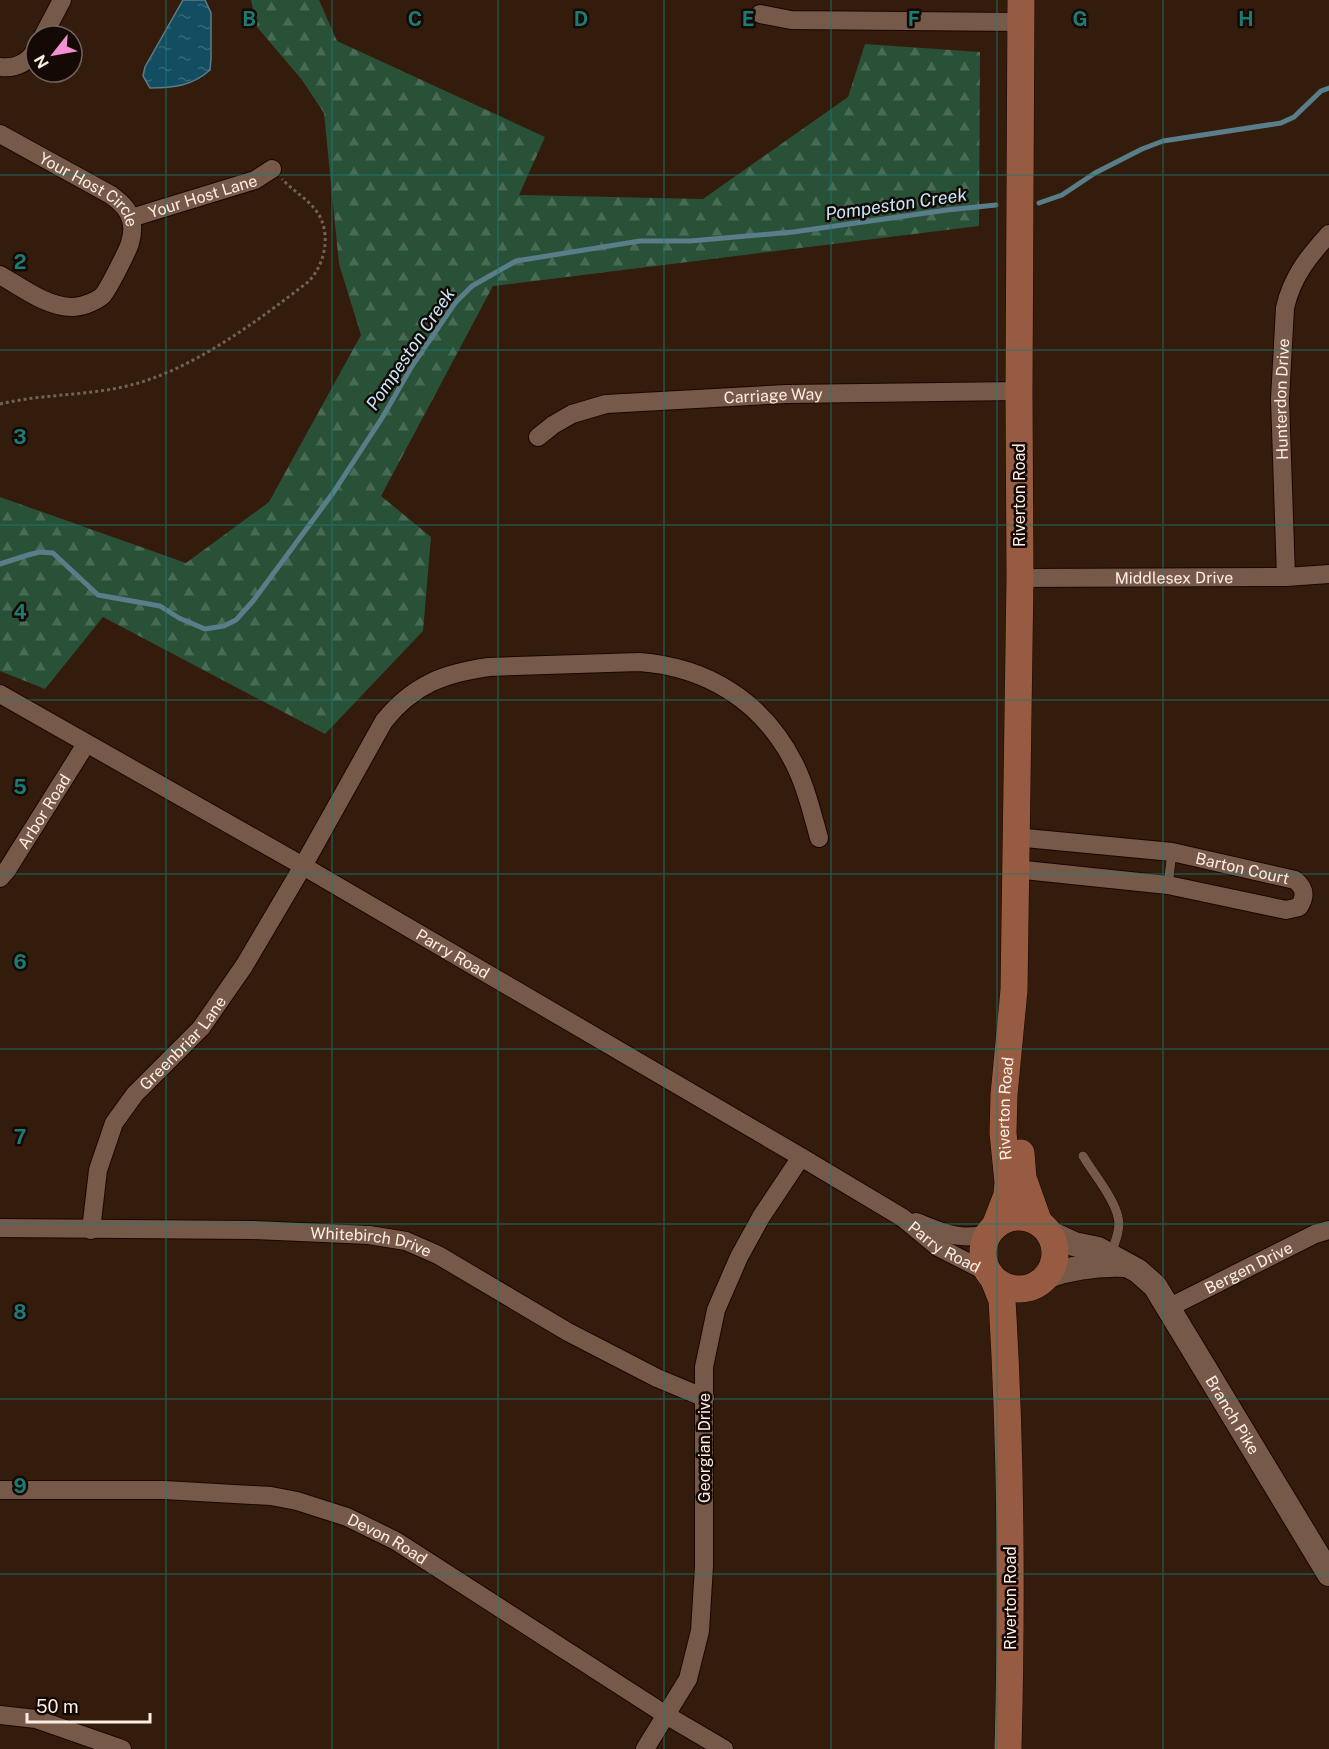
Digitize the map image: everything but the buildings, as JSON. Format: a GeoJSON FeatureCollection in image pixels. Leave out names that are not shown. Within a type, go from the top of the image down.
{"type":"FeatureCollection","features":[{"type":"Feature","properties":{"kind":"main road","name":"Riverton Road"},"geometry":{"type":"LineString","coordinates":[[992,1230],[1007,1196],[1008,1182],[1003,1133],[1004,1095],[1014,990],[1020,578],[1021,11]]}},
{"type":"Feature","properties":{"kind":"main road","name":"Riverton Road"},"geometry":{"type":"LineString","coordinates":[[1014,990],[1019,1051],[1023,1178],[1043,1227]]}},
{"type":"Feature","properties":{"kind":"main road"},"geometry":{"type":"LineString","coordinates":[[1017,1217],[1027,1218],[1043,1227],[1055,1245],[1056,1256],[1041,1281],[1015,1289],[1004,1286],[992,1276],[983,1260],[983,1249],[992,1230],[1007,1219],[1017,1217]]}},
{"type":"Feature","properties":{"kind":"main road","name":"Riverton Road"},"geometry":{"type":"LineString","coordinates":[[992,1276],[1002,1300],[1009,1448],[1011,1621],[1008,1749]]}},
{"type":"Feature","properties":{"kind":"main road","name":"Riverton Road"},"geometry":{"type":"LineString","coordinates":[[1009,1448],[1020,1317],[1029,1294],[1041,1281]]}},
{"type":"Feature","properties":{"kind":"street"},"geometry":{"type":"LineString","coordinates":[[49,24],[62,0]]}},
{"type":"Feature","properties":{"kind":"street"},"geometry":{"type":"LineString","coordinates":[[760,14],[791,20],[1021,11]]}},
{"type":"Feature","properties":{"kind":"street"},"geometry":{"type":"LineString","coordinates":[[0,67],[15,67],[24,63]]}},
{"type":"Feature","properties":{"kind":"street","name":"Your Host Circle"},"geometry":{"type":"LineString","coordinates":[[0,134],[111,195],[123,205],[131,218],[132,231],[130,244],[103,296],[89,303],[74,308],[49,302],[0,275]]}},
{"type":"Feature","properties":{"kind":"street","name":"Your Host Lane"},"geometry":{"type":"LineString","coordinates":[[131,218],[255,180],[272,169]]}},
{"type":"Feature","properties":{"kind":"street","name":"Hunterdon Drive"},"geometry":{"type":"LineString","coordinates":[[1286,577],[1280,399],[1285,308],[1288,294],[1305,260],[1329,234]]}},
{"type":"Feature","properties":{"kind":"street","name":"Carriage Way"},"geometry":{"type":"LineString","coordinates":[[538,437],[572,414],[606,404],[786,394],[1019,391]]}},
{"type":"Feature","properties":{"kind":"street","name":"Middlesex Drive"},"geometry":{"type":"LineString","coordinates":[[1020,578],[1286,577],[1329,574]]}},
{"type":"Feature","properties":{"kind":"street","name":"Greenbriar Lane"},"geometry":{"type":"LineString","coordinates":[[91,1230],[98,1170],[114,1123],[135,1094],[201,1028],[244,966],[384,721],[396,706],[428,683],[465,670],[489,667],[639,662],[683,669],[728,689],[767,721],[781,740],[803,783],[819,838]]}},
{"type":"Feature","properties":{"kind":"street","name":"Parry Road"},"geometry":{"type":"LineString","coordinates":[[0,694],[303,866],[801,1157],[903,1218],[938,1247],[992,1276]]}},
{"type":"Feature","properties":{"kind":"street","name":"Arbor Road"},"geometry":{"type":"LineString","coordinates":[[0,878],[86,744]]}},
{"type":"Feature","properties":{"kind":"street","name":"Barton Court"},"geometry":{"type":"LineString","coordinates":[[1015,837],[1172,852],[1295,880],[1302,885],[1304,892],[1303,902],[1299,907],[1286,910],[1168,885],[1015,869]]}},
{"type":"Feature","properties":{"kind":"street","name":"Georgian Drive"},"geometry":{"type":"LineString","coordinates":[[645,1749],[687,1679],[700,1631],[704,1566],[704,1367],[716,1310],[739,1257],[761,1218],[801,1157]]}},
{"type":"Feature","properties":{"kind":"street","name":"Parry Road"},"geometry":{"type":"LineString","coordinates":[[903,1218],[966,1238],[992,1230]]}},
{"type":"Feature","properties":{"kind":"street","name":"Branch Pike"},"geometry":{"type":"LineString","coordinates":[[1043,1227],[1074,1244],[1098,1249],[1119,1260],[1155,1286],[1329,1574]]}},
{"type":"Feature","properties":{"kind":"street","name":"Whitebirch Drive"},"geometry":{"type":"LineString","coordinates":[[0,1228],[253,1230],[369,1235],[406,1240],[438,1255],[568,1332],[657,1378],[705,1398]]}},
{"type":"Feature","properties":{"kind":"street","name":"Bergen Drive"},"geometry":{"type":"LineString","coordinates":[[1168,1308],[1315,1234],[1329,1230]]}},
{"type":"Feature","properties":{"kind":"street"},"geometry":{"type":"LineString","coordinates":[[1041,1281],[1071,1268],[1119,1260]]}},
{"type":"Feature","properties":{"kind":"street","name":"Devon Road"},"geometry":{"type":"LineString","coordinates":[[0,1490],[164,1490],[271,1496],[307,1504],[347,1517],[396,1541],[666,1715],[724,1749]]}},
{"type":"Feature","properties":{"kind":"street"},"geometry":{"type":"LineString","coordinates":[[0,1715],[36,1719],[122,1749]]}},
{"type":"Feature","properties":{"kind":"lane"},"geometry":{"type":"LineString","coordinates":[[1168,885],[1172,852]]}},
{"type":"Feature","properties":{"kind":"lane"},"geometry":{"type":"LineString","coordinates":[[1083,1156],[1118,1217],[1119,1260]]}},
{"type":"Feature","properties":{"kind":"path"},"geometry":{"type":"LineString","coordinates":[[0,404],[121,388],[152,379],[203,354],[308,282],[321,266],[323,225],[318,213],[310,203],[272,169]]}},
{"type":"Feature","properties":{"kind":"green space"},"geometry":{"type":"Polygon","coordinates":[[[251,0],[319,0],[337,41],[545,137],[519,195],[703,199],[848,97],[865,44],[980,52],[979,226],[493,286],[381,496],[431,537],[423,631],[325,734],[103,617],[45,689],[0,671],[0,497],[186,563],[269,502],[361,335],[339,264],[324,113],[302,80],[257,27],[251,0]]]}},
{"type":"Feature","properties":{"kind":"water"},"geometry":{"type":"Polygon","coordinates":[[[183,0],[205,0],[211,13],[210,70],[189,83],[150,88],[143,76],[145,67],[183,0]]]}},
{"type":"Feature","properties":{"kind":"waterway","name":"Pompeston Creek"},"geometry":{"type":"LineString","coordinates":[[1039,203],[1062,195],[1095,173],[1163,141],[1281,123],[1294,117],[1321,91],[1329,88]]}},
{"type":"Feature","properties":{"kind":"waterway","name":"Pompeston Creek"},"geometry":{"type":"LineString","coordinates":[[0,564],[40,552],[53,553],[98,595],[160,606],[179,618],[205,629],[224,626],[236,620],[253,601],[333,493],[382,418],[412,366],[455,303],[472,286],[516,261],[640,241],[690,241],[793,232],[996,205]]}}]}
